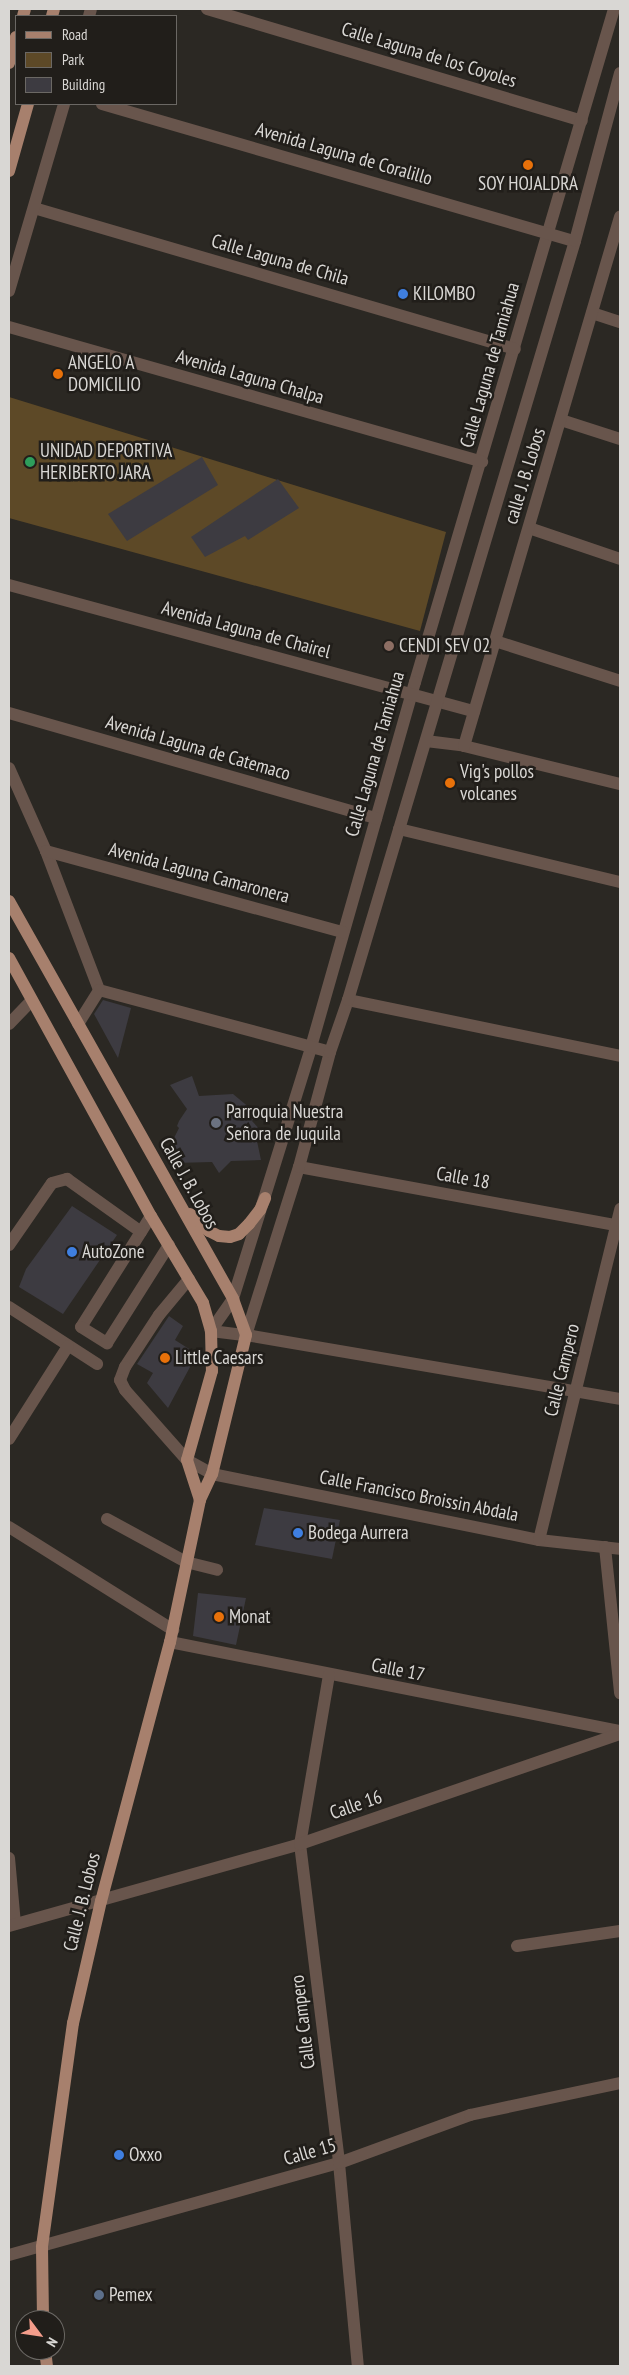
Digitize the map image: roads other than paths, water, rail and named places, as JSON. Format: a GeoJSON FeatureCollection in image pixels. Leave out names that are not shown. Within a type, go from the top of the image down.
{"type":"FeatureCollection","features":[{"type":"Feature","properties":{"kind":"main road"},"geometry":{"type":"LineString","coordinates":[[9,63],[15,42]]}},
{"type":"Feature","properties":{"kind":"main road"},"geometry":{"type":"LineString","coordinates":[[9,170],[28,105]]}},
{"type":"Feature","properties":{"kind":"main road","name":"Calle J. B. Lobos"},"geometry":{"type":"LineString","coordinates":[[9,901],[233,1299],[246,1335],[212,1474],[200,1500],[171,1636],[101,1901],[73,2022],[42,2247],[43,2310]]}},
{"type":"Feature","properties":{"kind":"main road"},"geometry":{"type":"LineString","coordinates":[[9,958],[151,1216],[203,1303],[211,1331],[212,1371],[188,1460]]}},
{"type":"Feature","properties":{"kind":"main road"},"geometry":{"type":"LineString","coordinates":[[177,1201],[209,1231],[219,1236],[230,1237],[239,1234],[249,1224],[260,1210],[265,1198]]}},
{"type":"Feature","properties":{"kind":"main road","name":"Calle J. B. Lobos"},"geometry":{"type":"LineString","coordinates":[[188,1460],[200,1500]]}},
{"type":"Feature","properties":{"kind":"street","name":"Calle Laguna de los Coyoles"},"geometry":{"type":"LineString","coordinates":[[207,9],[582,121]]}},
{"type":"Feature","properties":{"kind":"street","name":"Calle Laguna de Tamiahua"},"geometry":{"type":"LineString","coordinates":[[211,1331],[233,1299],[311,1048],[376,818],[614,9]]}},
{"type":"Feature","properties":{"kind":"street"},"geometry":{"type":"LineString","coordinates":[[246,1335],[299,1167],[330,1052],[348,1000],[575,241],[620,73]]}},
{"type":"Feature","properties":{"kind":"street"},"geometry":{"type":"LineString","coordinates":[[9,291],[64,105]]}},
{"type":"Feature","properties":{"kind":"street","name":"Avenida Laguna de Coralillo"},"geometry":{"type":"LineString","coordinates":[[105,105],[575,241]]}},
{"type":"Feature","properties":{"kind":"street","name":"Calle Laguna de Chila"},"geometry":{"type":"LineString","coordinates":[[34,208],[515,348]]}},
{"type":"Feature","properties":{"kind":"street","name":"calle J. B. Lobos"},"geometry":{"type":"LineString","coordinates":[[464,746],[620,217]]}},
{"type":"Feature","properties":{"kind":"street"},"geometry":{"type":"LineString","coordinates":[[592,312],[620,322]]}},
{"type":"Feature","properties":{"kind":"street","name":"Avenida Laguna Chalpa"},"geometry":{"type":"LineString","coordinates":[[9,327],[482,462]]}},
{"type":"Feature","properties":{"kind":"street"},"geometry":{"type":"LineString","coordinates":[[561,420],[620,439]]}},
{"type":"Feature","properties":{"kind":"street"},"geometry":{"type":"LineString","coordinates":[[529,528],[620,559]]}},
{"type":"Feature","properties":{"kind":"street","name":"Avenida Laguna de Chairel"},"geometry":{"type":"LineString","coordinates":[[9,585],[437,703],[474,711]]}},
{"type":"Feature","properties":{"kind":"street"},"geometry":{"type":"LineString","coordinates":[[495,641],[620,681]]}},
{"type":"Feature","properties":{"kind":"street","name":"Avenida Laguna de Catemaco"},"geometry":{"type":"LineString","coordinates":[[9,713],[376,818]]}},
{"type":"Feature","properties":{"kind":"street"},"geometry":{"type":"LineString","coordinates":[[426,741],[464,746],[620,784]]}},
{"type":"Feature","properties":{"kind":"street"},"geometry":{"type":"LineString","coordinates":[[9,768],[46,851],[99,990]]}},
{"type":"Feature","properties":{"kind":"street"},"geometry":{"type":"LineString","coordinates":[[399,829],[620,882]]}},
{"type":"Feature","properties":{"kind":"street","name":"Avenida Laguna Camaronera"},"geometry":{"type":"LineString","coordinates":[[46,851],[343,932]]}},
{"type":"Feature","properties":{"kind":"street"},"geometry":{"type":"LineString","coordinates":[[78,1024],[99,990]]}},
{"type":"Feature","properties":{"kind":"street"},"geometry":{"type":"LineString","coordinates":[[99,990],[330,1052]]}},
{"type":"Feature","properties":{"kind":"street"},"geometry":{"type":"LineString","coordinates":[[9,1024],[32,1000]]}},
{"type":"Feature","properties":{"kind":"street"},"geometry":{"type":"LineString","coordinates":[[348,1000],[620,1056]]}},
{"type":"Feature","properties":{"kind":"street","name":"Calle 18"},"geometry":{"type":"LineString","coordinates":[[299,1167],[618,1225]]}},
{"type":"Feature","properties":{"kind":"street"},"geometry":{"type":"LineString","coordinates":[[9,1244],[52,1183],[67,1180],[141,1232]]}},
{"type":"Feature","properties":{"kind":"street","name":"Calle Campero"},"geometry":{"type":"LineString","coordinates":[[539,1540],[618,1225],[620,1208]]}},
{"type":"Feature","properties":{"kind":"street"},"geometry":{"type":"LineString","coordinates":[[151,1216],[81,1328],[108,1343],[169,1245]]}},
{"type":"Feature","properties":{"kind":"street","name":"Calle Francisco Broissin Abdala"},"geometry":{"type":"LineString","coordinates":[[189,1279],[159,1315],[125,1367],[120,1380],[125,1390],[188,1460],[212,1474],[539,1540],[620,1549]]}},
{"type":"Feature","properties":{"kind":"street"},"geometry":{"type":"LineString","coordinates":[[9,1307],[97,1364]]}},
{"type":"Feature","properties":{"kind":"street"},"geometry":{"type":"LineString","coordinates":[[211,1331],[246,1335],[576,1393],[620,1399]]}},
{"type":"Feature","properties":{"kind":"street"},"geometry":{"type":"LineString","coordinates":[[10,1432],[68,1346]]}},
{"type":"Feature","properties":{"kind":"street"},"geometry":{"type":"LineString","coordinates":[[107,1519],[186,1562],[218,1570]]}},
{"type":"Feature","properties":{"kind":"street"},"geometry":{"type":"LineString","coordinates":[[9,1527],[171,1636]]}},
{"type":"Feature","properties":{"kind":"street"},"geometry":{"type":"LineString","coordinates":[[605,1547],[620,1693]]}},
{"type":"Feature","properties":{"kind":"street","name":"Calle 17"},"geometry":{"type":"LineString","coordinates":[[171,1636],[329,1675],[620,1732]]}},
{"type":"Feature","properties":{"kind":"street","name":"Calle Campero"},"geometry":{"type":"LineString","coordinates":[[329,1675],[300,1844],[339,2163],[358,2366]]}},
{"type":"Feature","properties":{"kind":"street","name":"Calle 16"},"geometry":{"type":"LineString","coordinates":[[12,1925],[300,1844],[620,1732]]}},
{"type":"Feature","properties":{"kind":"street"},"geometry":{"type":"LineString","coordinates":[[9,1858],[12,1925]]}},
{"type":"Feature","properties":{"kind":"street"},"geometry":{"type":"LineString","coordinates":[[517,1946],[620,1931]]}},
{"type":"Feature","properties":{"kind":"street","name":"Calle 15"},"geometry":{"type":"LineString","coordinates":[[9,2255],[339,2163],[470,2115],[620,2084]]}},
{"type":"Feature","properties":{"kind":"place","name":"SOY HOJALDRA"},"geometry":{"type":"Point","coordinates":[528,165]}},
{"type":"Feature","properties":{"kind":"place","name":"KILOMBO"},"geometry":{"type":"Point","coordinates":[403,294]}},
{"type":"Feature","properties":{"kind":"place","name":"ANGELO A DOMICILIO"},"geometry":{"type":"Point","coordinates":[58,374]}},
{"type":"Feature","properties":{"kind":"place","name":"UNIDAD DEPORTIVA HERIBERTO JARA"},"geometry":{"type":"Point","coordinates":[30,462]}},
{"type":"Feature","properties":{"kind":"place","name":"CENDI SEV 02"},"geometry":{"type":"Point","coordinates":[389,646]}},
{"type":"Feature","properties":{"kind":"place","name":"Vig's pollos volcanes"},"geometry":{"type":"Point","coordinates":[450,783]}},
{"type":"Feature","properties":{"kind":"place","name":"Parroquia Nuestra Señora de Juquila"},"geometry":{"type":"Point","coordinates":[216,1123]}},
{"type":"Feature","properties":{"kind":"place","name":"AutoZone"},"geometry":{"type":"Point","coordinates":[72,1252]}},
{"type":"Feature","properties":{"kind":"place","name":"Little Caesars"},"geometry":{"type":"Point","coordinates":[165,1358]}},
{"type":"Feature","properties":{"kind":"place","name":"Bodega Aurrera"},"geometry":{"type":"Point","coordinates":[298,1533]}},
{"type":"Feature","properties":{"kind":"place","name":"Monat"},"geometry":{"type":"Point","coordinates":[219,1617]}},
{"type":"Feature","properties":{"kind":"place","name":"Oxxo"},"geometry":{"type":"Point","coordinates":[119,2155]}},
{"type":"Feature","properties":{"kind":"place","name":"Pemex"},"geometry":{"type":"Point","coordinates":[99,2295]}}]}
